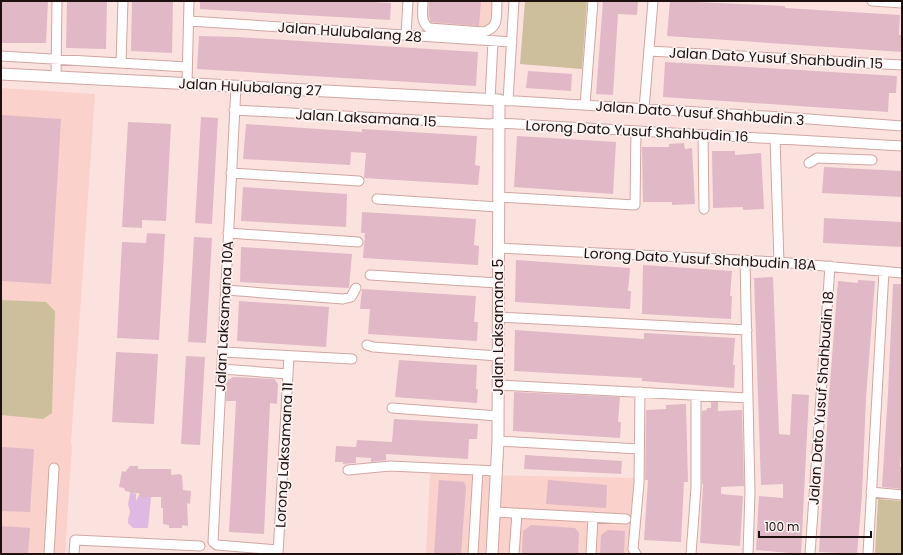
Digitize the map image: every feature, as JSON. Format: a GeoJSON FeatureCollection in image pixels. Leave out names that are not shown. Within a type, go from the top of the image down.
{"type":"FeatureCollection","features":[{"type":"Feature","properties":{"kind":"street"},"geometry":{"type":"LineString","coordinates":[[56,77],[57,1]]}},
{"type":"Feature","properties":{"kind":"street"},"geometry":{"type":"LineString","coordinates":[[122,63],[123,1]]}},
{"type":"Feature","properties":{"kind":"street"},"geometry":{"type":"LineString","coordinates":[[187,84],[189,1]]}},
{"type":"Feature","properties":{"kind":"street"},"geometry":{"type":"LineString","coordinates":[[406,35],[408,1]]}},
{"type":"Feature","properties":{"kind":"street"},"geometry":{"type":"LineString","coordinates":[[423,1],[422,20],[424,25],[428,28],[483,32],[491,30],[496,24],[497,1]]}},
{"type":"Feature","properties":{"kind":"street"},"geometry":{"type":"LineString","coordinates":[[499,100],[512,42],[514,1]]}},
{"type":"Feature","properties":{"kind":"street"},"geometry":{"type":"LineString","coordinates":[[584,105],[593,1]]}},
{"type":"Feature","properties":{"kind":"street"},"geometry":{"type":"LineString","coordinates":[[644,109],[653,1]]}},
{"type":"Feature","properties":{"kind":"street"},"geometry":{"type":"LineString","coordinates":[[872,1],[902,3]]}},
{"type":"Feature","properties":{"kind":"street","name":"Jalan Hulubalang 28"},"geometry":{"type":"LineString","coordinates":[[188,21],[512,42]]}},
{"type":"Feature","properties":{"kind":"street"},"geometry":{"type":"LineString","coordinates":[[493,41],[499,100]]}},
{"type":"Feature","properties":{"kind":"street","name":"Jalan Dato Yusuf Shahbudin 15"},"geometry":{"type":"LineString","coordinates":[[649,51],[902,65]]}},
{"type":"Feature","properties":{"kind":"street"},"geometry":{"type":"LineString","coordinates":[[1,56],[187,67]]}},
{"type":"Feature","properties":{"kind":"street","name":"Jalan Hulubalang 27"},"geometry":{"type":"LineString","coordinates":[[1,74],[499,100]]}},
{"type":"Feature","properties":{"kind":"street","name":"Jalan Laksamana 10A"},"geometry":{"type":"LineString","coordinates":[[236,86],[213,542],[217,545],[278,552]]}},
{"type":"Feature","properties":{"kind":"street","name":"Jalan Dato Yusuf Shahbudin 3"},"geometry":{"type":"LineString","coordinates":[[499,100],[902,126]]}},
{"type":"Feature","properties":{"kind":"street","name":"Jalan Laksamana 5"},"geometry":{"type":"LineString","coordinates":[[492,554],[498,441],[499,100]]}},
{"type":"Feature","properties":{"kind":"street","name":"Jalan Laksamana 15"},"geometry":{"type":"LineString","coordinates":[[234,110],[490,124],[498,123]]}},
{"type":"Feature","properties":{"kind":"street","name":"Lorong Dato Yusuf Shahbudin 16"},"geometry":{"type":"LineString","coordinates":[[498,123],[902,146]]}},
{"type":"Feature","properties":{"kind":"street"},"geometry":{"type":"LineString","coordinates":[[377,199],[635,205],[636,131]]}},
{"type":"Feature","properties":{"kind":"street"},"geometry":{"type":"LineString","coordinates":[[703,135],[704,209]]}},
{"type":"Feature","properties":{"kind":"street"},"geometry":{"type":"LineString","coordinates":[[775,139],[779,262]]}},
{"type":"Feature","properties":{"kind":"street"},"geometry":{"type":"LineString","coordinates":[[809,163],[817,158],[872,160]]}},
{"type":"Feature","properties":{"kind":"street"},"geometry":{"type":"LineString","coordinates":[[231,173],[359,181]]}},
{"type":"Feature","properties":{"kind":"street"},"geometry":{"type":"LineString","coordinates":[[228,233],[358,242]]}},
{"type":"Feature","properties":{"kind":"street","name":"Lorong Dato Yusuf Shahbudin 18A"},"geometry":{"type":"LineString","coordinates":[[498,248],[779,262],[902,273]]}},
{"type":"Feature","properties":{"kind":"street"},"geometry":{"type":"LineString","coordinates":[[745,260],[750,492],[748,554]]}},
{"type":"Feature","properties":{"kind":"street","name":"Jalan Dato Yusuf Shahbudin 18"},"geometry":{"type":"LineString","coordinates":[[810,554],[830,266]]}},
{"type":"Feature","properties":{"kind":"street"},"geometry":{"type":"LineString","coordinates":[[868,554],[884,271]]}},
{"type":"Feature","properties":{"kind":"street"},"geometry":{"type":"LineString","coordinates":[[370,275],[498,284]]}},
{"type":"Feature","properties":{"kind":"street"},"geometry":{"type":"LineString","coordinates":[[226,290],[343,299],[351,297],[356,288]]}},
{"type":"Feature","properties":{"kind":"street"},"geometry":{"type":"LineString","coordinates":[[498,317],[747,330]]}},
{"type":"Feature","properties":{"kind":"street"},"geometry":{"type":"LineString","coordinates":[[367,345],[373,347],[498,356]]}},
{"type":"Feature","properties":{"kind":"street"},"geometry":{"type":"LineString","coordinates":[[223,352],[352,359]]}},
{"type":"Feature","properties":{"kind":"street","name":"Lorong Laksamana 11"},"geometry":{"type":"LineString","coordinates":[[278,552],[289,356]]}},
{"type":"Feature","properties":{"kind":"street"},"geometry":{"type":"LineString","coordinates":[[222,369],[288,374]]}},
{"type":"Feature","properties":{"kind":"street"},"geometry":{"type":"LineString","coordinates":[[498,385],[748,398]]}},
{"type":"Feature","properties":{"kind":"street"},"geometry":{"type":"LineString","coordinates":[[635,553],[633,549],[639,483],[640,392]]}},
{"type":"Feature","properties":{"kind":"street"},"geometry":{"type":"LineString","coordinates":[[691,554],[696,488],[696,396]]}},
{"type":"Feature","properties":{"kind":"street"},"geometry":{"type":"LineString","coordinates":[[392,408],[498,416]]}},
{"type":"Feature","properties":{"kind":"street"},"geometry":{"type":"LineString","coordinates":[[498,441],[639,449]]}},
{"type":"Feature","properties":{"kind":"street"},"geometry":{"type":"LineString","coordinates":[[348,470],[390,466],[497,471]]}},
{"type":"Feature","properties":{"kind":"street"},"geometry":{"type":"LineString","coordinates":[[49,554],[54,468]]}},
{"type":"Feature","properties":{"kind":"street"},"geometry":{"type":"LineString","coordinates":[[473,554],[478,470]]}},
{"type":"Feature","properties":{"kind":"street"},"geometry":{"type":"LineString","coordinates":[[872,492],[902,495]]}},
{"type":"Feature","properties":{"kind":"street"},"geometry":{"type":"LineString","coordinates":[[495,512],[626,519]]}},
{"type":"Feature","properties":{"kind":"street"},"geometry":{"type":"LineString","coordinates":[[514,554],[517,513]]}},
{"type":"Feature","properties":{"kind":"street"},"geometry":{"type":"LineString","coordinates":[[591,554],[594,518]]}},
{"type":"Feature","properties":{"kind":"street"},"geometry":{"type":"LineString","coordinates":[[74,554],[75,540],[200,546]]}},
{"type":"Feature","properties":{"kind":"shaded area"},"geometry":{"type":"Polygon","coordinates":[[[426,1],[495,1],[494,23],[483,29],[429,26],[425,20],[426,1]]]}},
{"type":"Feature","properties":{"kind":"shaded area"},"geometry":{"type":"Polygon","coordinates":[[[525,1],[587,1],[582,69],[520,64],[525,1]]]}},
{"type":"Feature","properties":{"kind":"shaded area"},"geometry":{"type":"Polygon","coordinates":[[[1,88],[95,94],[65,554],[1,554],[1,88]]]}},
{"type":"Feature","properties":{"kind":"shaded area"},"geometry":{"type":"Polygon","coordinates":[[[1,300],[46,302],[55,311],[52,413],[43,419],[1,415],[1,300]]]}},
{"type":"Feature","properties":{"kind":"shaded area"},"geometry":{"type":"Polygon","coordinates":[[[430,474],[640,478],[634,554],[426,554],[430,474]]]}},
{"type":"Feature","properties":{"kind":"shaded area"},"geometry":{"type":"Polygon","coordinates":[[[130,494],[136,494],[136,501],[139,495],[139,497],[151,497],[148,528],[133,528],[128,523],[130,512],[128,504],[130,494]]]}},
{"type":"Feature","properties":{"kind":"shaded area"},"geometry":{"type":"Polygon","coordinates":[[[878,499],[902,501],[902,554],[875,554],[878,499]]]}},
{"type":"Feature","properties":{"kind":"building"},"geometry":{"type":"Polygon","coordinates":[[[1,1],[48,1],[46,43],[1,43],[1,1]]]}},
{"type":"Feature","properties":{"kind":"building"},"geometry":{"type":"Polygon","coordinates":[[[67,1],[107,1],[106,49],[66,48],[67,1]]]}},
{"type":"Feature","properties":{"kind":"building"},"geometry":{"type":"Polygon","coordinates":[[[132,1],[173,1],[172,53],[131,51],[132,1]]]}},
{"type":"Feature","properties":{"kind":"building"},"geometry":{"type":"Polygon","coordinates":[[[200,1],[356,1],[391,3],[390,20],[200,9],[200,1]]]}},
{"type":"Feature","properties":{"kind":"building"},"geometry":{"type":"Polygon","coordinates":[[[429,1],[481,1],[479,26],[431,22],[429,15],[429,1]]]}},
{"type":"Feature","properties":{"kind":"building"},"geometry":{"type":"Polygon","coordinates":[[[603,1],[638,1],[637,15],[618,14],[613,95],[596,94],[603,1]]]}},
{"type":"Feature","properties":{"kind":"building"},"geometry":{"type":"Polygon","coordinates":[[[670,1],[785,6],[785,8],[900,15],[899,35],[902,35],[902,52],[667,36],[670,1]]]}},
{"type":"Feature","properties":{"kind":"building"},"geometry":{"type":"Polygon","coordinates":[[[199,36],[478,52],[476,86],[197,69],[199,36]]]}},
{"type":"Feature","properties":{"kind":"building"},"geometry":{"type":"Polygon","coordinates":[[[665,62],[897,76],[896,93],[889,93],[888,112],[663,97],[665,62]]]}},
{"type":"Feature","properties":{"kind":"building"},"geometry":{"type":"Polygon","coordinates":[[[528,71],[572,74],[571,91],[526,88],[528,71]]]}},
{"type":"Feature","properties":{"kind":"building"},"geometry":{"type":"Polygon","coordinates":[[[1,115],[61,119],[51,284],[1,281],[1,115]]]}},
{"type":"Feature","properties":{"kind":"building"},"geometry":{"type":"Polygon","coordinates":[[[201,117],[218,118],[212,224],[195,223],[201,117]]]}},
{"type":"Feature","properties":{"kind":"building"},"geometry":{"type":"Polygon","coordinates":[[[128,122],[171,124],[166,221],[142,220],[142,228],[122,227],[128,122]]]}},
{"type":"Feature","properties":{"kind":"building"},"geometry":{"type":"Polygon","coordinates":[[[246,124],[362,132],[362,129],[477,136],[475,165],[480,166],[478,185],[364,178],[366,153],[351,152],[350,165],[243,159],[246,124]]]}},
{"type":"Feature","properties":{"kind":"building"},"geometry":{"type":"Polygon","coordinates":[[[517,136],[616,142],[613,194],[514,187],[517,136]]]}},
{"type":"Feature","properties":{"kind":"building"},"geometry":{"type":"Polygon","coordinates":[[[684,143],[685,149],[692,148],[695,204],[672,205],[672,202],[643,202],[642,147],[669,147],[669,144],[684,143]]]}},
{"type":"Feature","properties":{"kind":"building"},"geometry":{"type":"Polygon","coordinates":[[[712,151],[735,151],[735,155],[761,153],[764,209],[743,210],[743,207],[713,208],[712,151]]]}},
{"type":"Feature","properties":{"kind":"building"},"geometry":{"type":"Polygon","coordinates":[[[824,167],[902,171],[902,197],[822,193],[824,167]]]}},
{"type":"Feature","properties":{"kind":"building"},"geometry":{"type":"Polygon","coordinates":[[[243,187],[347,194],[346,227],[241,221],[243,187]]]}},
{"type":"Feature","properties":{"kind":"building"},"geometry":{"type":"Polygon","coordinates":[[[362,212],[476,219],[474,245],[479,246],[478,265],[363,258],[365,233],[361,233],[362,212]]]}},
{"type":"Feature","properties":{"kind":"building"},"geometry":{"type":"Polygon","coordinates":[[[824,218],[902,222],[902,247],[823,243],[824,218]]]}},
{"type":"Feature","properties":{"kind":"building"},"geometry":{"type":"Polygon","coordinates":[[[147,233],[165,234],[159,340],[117,338],[122,242],[146,243],[147,233]]]}},
{"type":"Feature","properties":{"kind":"building"},"geometry":{"type":"Polygon","coordinates":[[[194,237],[212,238],[206,343],[188,342],[194,237]]]}},
{"type":"Feature","properties":{"kind":"building"},"geometry":{"type":"Polygon","coordinates":[[[241,247],[352,254],[349,288],[240,282],[241,247]]]}},
{"type":"Feature","properties":{"kind":"building"},"geometry":{"type":"Polygon","coordinates":[[[516,260],[630,268],[628,291],[631,291],[630,309],[515,302],[516,260]]]}},
{"type":"Feature","properties":{"kind":"building"},"geometry":{"type":"Polygon","coordinates":[[[643,265],[732,271],[730,296],[732,296],[731,319],[642,314],[643,265]]]}},
{"type":"Feature","properties":{"kind":"building"},"geometry":{"type":"Polygon","coordinates":[[[773,277],[779,434],[790,435],[792,394],[809,395],[801,554],[756,550],[759,496],[783,498],[783,484],[761,485],[754,278],[773,277]]]}},
{"type":"Feature","properties":{"kind":"building"},"geometry":{"type":"Polygon","coordinates":[[[858,280],[875,281],[866,398],[862,495],[857,554],[819,552],[838,281],[858,283],[858,280]]]}},
{"type":"Feature","properties":{"kind":"building"},"geometry":{"type":"Polygon","coordinates":[[[893,284],[902,284],[902,443],[900,467],[902,467],[902,489],[882,487],[893,284]]]}},
{"type":"Feature","properties":{"kind":"building"},"geometry":{"type":"Polygon","coordinates":[[[362,289],[476,296],[474,322],[478,322],[477,341],[368,334],[370,309],[360,309],[362,289]]]}},
{"type":"Feature","properties":{"kind":"building"},"geometry":{"type":"Polygon","coordinates":[[[239,301],[329,307],[326,347],[237,341],[239,301]]]}},
{"type":"Feature","properties":{"kind":"building"},"geometry":{"type":"Polygon","coordinates":[[[515,330],[644,339],[644,333],[735,338],[733,365],[735,365],[734,388],[642,381],[642,378],[514,371],[515,330]]]}},
{"type":"Feature","properties":{"kind":"building"},"geometry":{"type":"Polygon","coordinates":[[[116,352],[158,354],[154,424],[112,422],[116,352]]]}},
{"type":"Feature","properties":{"kind":"building"},"geometry":{"type":"Polygon","coordinates":[[[186,356],[205,357],[200,445],[181,444],[186,356]]]}},
{"type":"Feature","properties":{"kind":"building"},"geometry":{"type":"Polygon","coordinates":[[[399,360],[477,365],[477,403],[395,397],[399,360]]]}},
{"type":"Feature","properties":{"kind":"building"},"geometry":{"type":"Polygon","coordinates":[[[233,377],[274,379],[278,384],[277,404],[270,403],[264,534],[229,532],[236,401],[226,401],[227,381],[233,377]]]}},
{"type":"Feature","properties":{"kind":"building"},"geometry":{"type":"Polygon","coordinates":[[[514,392],[620,397],[618,422],[621,422],[620,438],[513,431],[514,392]]]}},
{"type":"Feature","properties":{"kind":"building"},"geometry":{"type":"Polygon","coordinates":[[[711,402],[718,402],[718,411],[742,410],[744,486],[721,487],[721,494],[743,496],[740,546],[700,543],[703,484],[702,411],[707,410],[707,408],[711,408],[711,402]]]}},
{"type":"Feature","properties":{"kind":"building"},"geometry":{"type":"Polygon","coordinates":[[[686,404],[688,482],[684,482],[681,542],[644,540],[648,480],[645,480],[646,410],[666,409],[666,405],[686,404]]]}},
{"type":"Feature","properties":{"kind":"building"},"geometry":{"type":"Polygon","coordinates":[[[394,419],[478,424],[477,439],[469,439],[468,459],[386,454],[386,460],[371,462],[371,458],[356,457],[356,463],[343,464],[343,462],[335,462],[336,446],[356,447],[357,440],[392,442],[394,419]]]}},
{"type":"Feature","properties":{"kind":"building"},"geometry":{"type":"Polygon","coordinates":[[[1,447],[34,449],[30,512],[1,511],[1,447]]]}},
{"type":"Feature","properties":{"kind":"building"},"geometry":{"type":"Polygon","coordinates":[[[525,455],[622,461],[621,474],[524,469],[525,455]]]}},
{"type":"Feature","properties":{"kind":"building"},"geometry":{"type":"Polygon","coordinates":[[[130,466],[138,466],[138,469],[171,469],[171,475],[180,474],[182,476],[183,490],[191,491],[190,504],[187,503],[188,526],[182,525],[182,528],[169,528],[169,525],[163,524],[161,497],[139,497],[139,493],[130,494],[130,492],[125,491],[124,488],[119,487],[122,471],[125,472],[130,466]]]}},
{"type":"Feature","properties":{"kind":"building"},"geometry":{"type":"Polygon","coordinates":[[[439,480],[464,482],[466,487],[461,554],[434,554],[439,480]]]}},
{"type":"Feature","properties":{"kind":"building"},"geometry":{"type":"Polygon","coordinates":[[[548,480],[607,485],[606,508],[546,504],[548,480]]]}},
{"type":"Feature","properties":{"kind":"building"},"geometry":{"type":"Polygon","coordinates":[[[531,525],[575,528],[579,533],[578,554],[522,554],[523,531],[531,525]]]}},
{"type":"Feature","properties":{"kind":"building"},"geometry":{"type":"Polygon","coordinates":[[[1,526],[30,528],[28,554],[1,554],[1,526]]]}},
{"type":"Feature","properties":{"kind":"building"},"geometry":{"type":"Polygon","coordinates":[[[608,530],[625,531],[624,554],[600,554],[601,535],[608,530]]]}}]}
